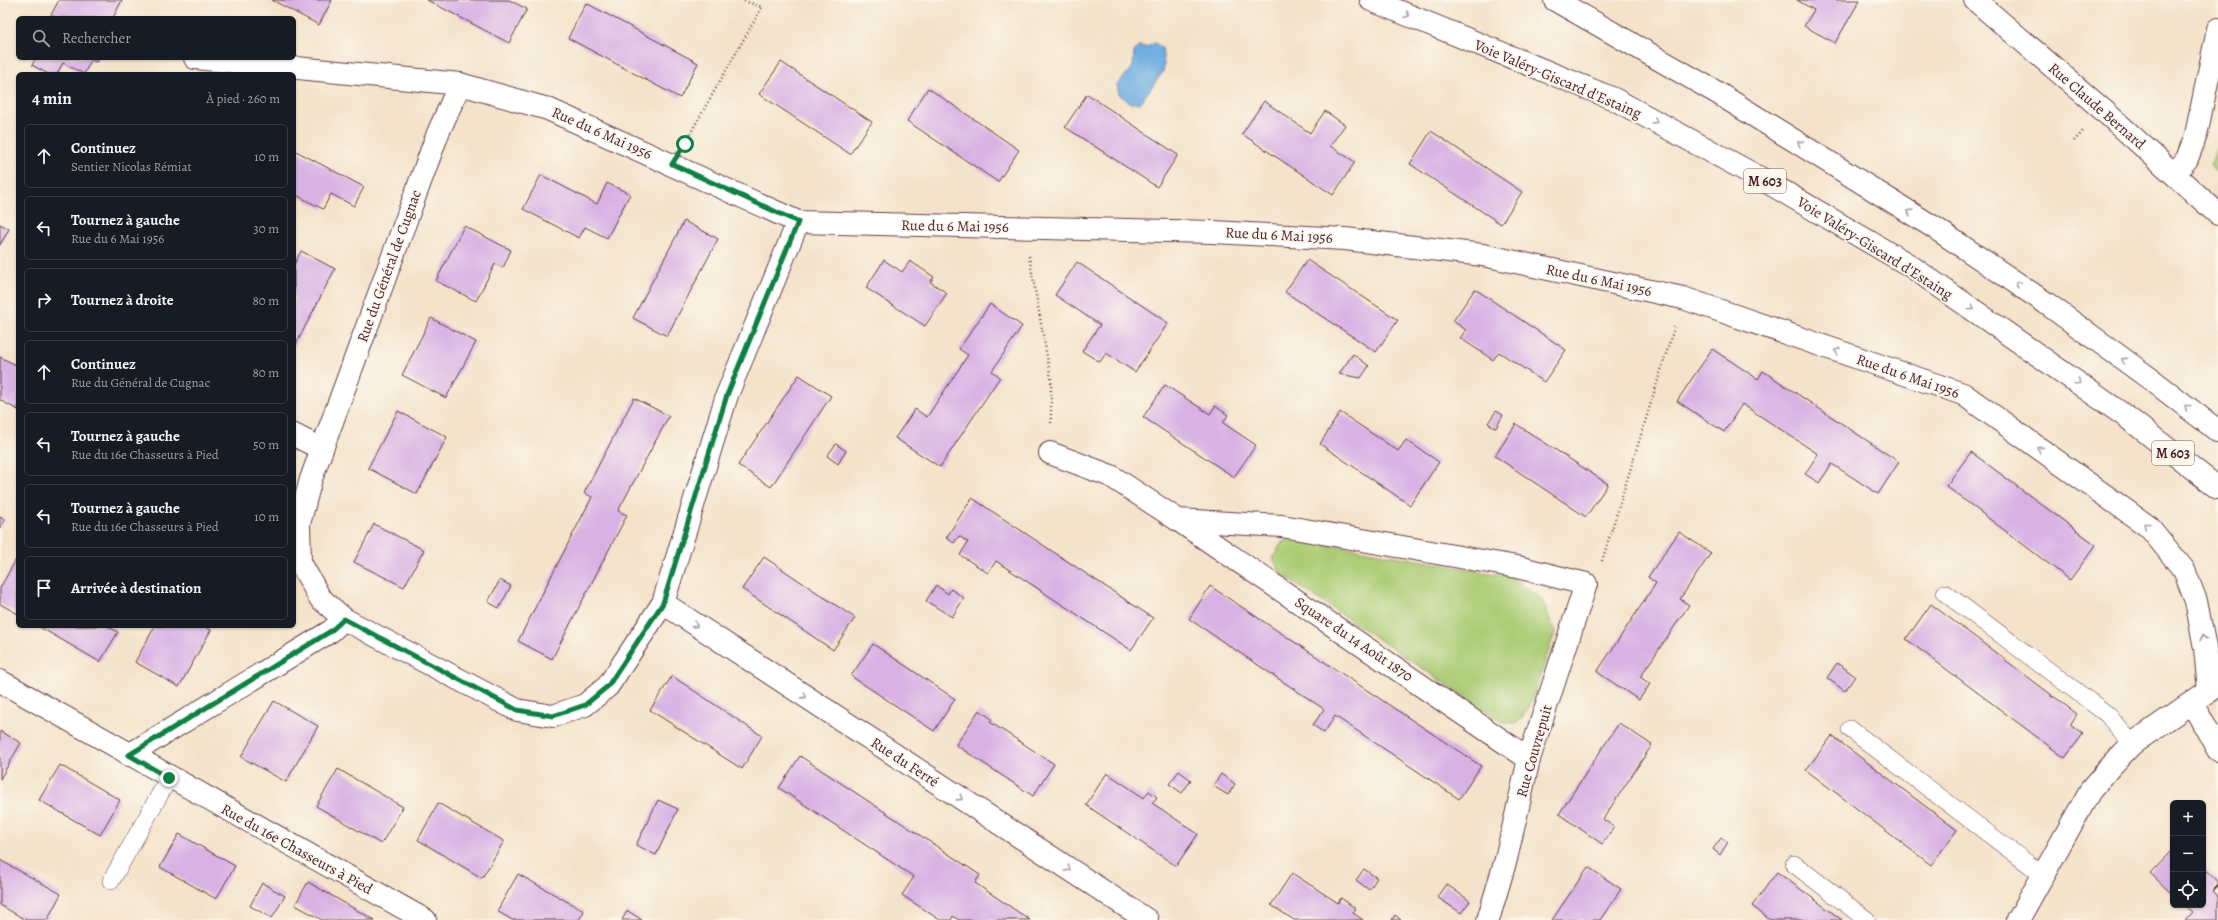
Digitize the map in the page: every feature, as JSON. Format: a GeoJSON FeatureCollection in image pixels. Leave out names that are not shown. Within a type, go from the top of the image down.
{"type":"FeatureCollection","features":[{"type":"Feature","properties":{"kind":"main road","name":"Voie Valéry-Giscard d'Estaing"},"geometry":{"type":"LineString","coordinates":[[1371,0],[1614,99],[1762,178],[1909,265],[2128,418],[2218,488]]}},
{"type":"Feature","properties":{"kind":"main road","name":"M 603"},"geometry":{"type":"LineString","coordinates":[[1555,0],[1716,92],[1936,228],[2046,303],[2156,383],[2218,432]]}},
{"type":"Feature","properties":{"kind":"main road","name":"Rue Claude Bernard"},"geometry":{"type":"LineString","coordinates":[[1975,0],[2218,214]]}},
{"type":"Feature","properties":{"kind":"main road"},"geometry":{"type":"LineString","coordinates":[[2174,174],[2188,159],[2196,135],[2218,29]]}},
{"type":"Feature","properties":{"kind":"main road","name":"Rue du 6 Mai 1956"},"geometry":{"type":"LineString","coordinates":[[214,60],[460,84],[548,109],[798,222],[1213,232],[1346,239],[1484,255],[1683,298],[1963,394],[2149,528],[2184,570],[2196,601],[2214,688]]}},
{"type":"Feature","properties":{"kind":"main road","name":"Rue du Général de Cugnac"},"geometry":{"type":"LineString","coordinates":[[460,84],[438,133],[311,479],[299,524],[300,562],[320,598],[344,619],[517,710],[553,716],[585,705],[608,686],[663,603],[727,395],[798,222]]}},
{"type":"Feature","properties":{"kind":"main road"},"geometry":{"type":"LineString","coordinates":[[296,436],[322,449]]}},
{"type":"Feature","properties":{"kind":"main road","name":"Square du 14 Août 1870"},"geometry":{"type":"LineString","coordinates":[[1050,454],[1111,476],[1529,759]]}},
{"type":"Feature","properties":{"kind":"main road","name":"Square du 14 Août 1870"},"geometry":{"type":"LineString","coordinates":[[1178,520],[1282,526],[1517,567],[1586,584]]}},
{"type":"Feature","properties":{"kind":"main road","name":"Rue Couvrepuit"},"geometry":{"type":"LineString","coordinates":[[1488,920],[1506,859],[1529,759],[1586,584]]}},
{"type":"Feature","properties":{"kind":"main road","name":"Rue du Ferré"},"geometry":{"type":"LineString","coordinates":[[663,603],[1147,920]]}},
{"type":"Feature","properties":{"kind":"main road"},"geometry":{"type":"LineString","coordinates":[[129,755],[331,631],[344,619]]}},
{"type":"Feature","properties":{"kind":"main road","name":"Rue du 16e Chasseurs à Pied"},"geometry":{"type":"LineString","coordinates":[[0,681],[169,778],[424,920]]}},
{"type":"Feature","properties":{"kind":"main road"},"geometry":{"type":"LineString","coordinates":[[2018,920],[2090,791],[2111,766],[2132,744],[2214,688]]}},
{"type":"Feature","properties":{"kind":"main road"},"geometry":{"type":"LineString","coordinates":[[2192,703],[2218,750]]}},
{"type":"Feature","properties":{"kind":"lane"},"geometry":{"type":"LineString","coordinates":[[1945,593],[2108,715],[2132,744]]}},
{"type":"Feature","properties":{"kind":"lane"},"geometry":{"type":"LineString","coordinates":[[1850,729],[2043,875]]}},
{"type":"Feature","properties":{"kind":"lane"},"geometry":{"type":"LineString","coordinates":[[111,880],[169,778]]}},
{"type":"Feature","properties":{"kind":"lane"},"geometry":{"type":"LineString","coordinates":[[1794,864],[1867,920]]}},
{"type":"Feature","properties":{"kind":"path"},"geometry":{"type":"LineString","coordinates":[[672,164],[762,7],[741,0]]}},
{"type":"Feature","properties":{"kind":"path"},"geometry":{"type":"LineString","coordinates":[[1028,227],[1028,248],[1051,379],[1050,454]]}},
{"type":"Feature","properties":{"kind":"path"},"geometry":{"type":"LineString","coordinates":[[1586,584],[1602,561],[1683,298]]}},
{"type":"Feature","properties":{"kind":"green space"},"geometry":{"type":"Polygon","coordinates":[[[2218,147],[2218,172],[2210,165],[2218,147]]]}},
{"type":"Feature","properties":{"kind":"green space"},"geometry":{"type":"Polygon","coordinates":[[[1295,538],[1511,577],[1542,600],[1555,632],[1528,710],[1517,723],[1503,722],[1281,574],[1273,558],[1282,542],[1295,538]]]}},
{"type":"Feature","properties":{"kind":"water"},"geometry":{"type":"Polygon","coordinates":[[[1155,43],[1162,48],[1164,65],[1163,72],[1140,103],[1130,103],[1119,94],[1117,85],[1133,66],[1134,52],[1139,46],[1146,47],[1155,43]]]}},
{"type":"Feature","properties":{"kind":"building"},"geometry":{"type":"Polygon","coordinates":[[[59,0],[122,0],[114,16],[51,15],[59,0]]]}},
{"type":"Feature","properties":{"kind":"building"},"geometry":{"type":"Polygon","coordinates":[[[272,0],[332,0],[319,25],[272,0]]]}},
{"type":"Feature","properties":{"kind":"building"},"geometry":{"type":"Polygon","coordinates":[[[427,0],[509,0],[527,9],[509,43],[427,0]]]}},
{"type":"Feature","properties":{"kind":"building"},"geometry":{"type":"Polygon","coordinates":[[[1797,0],[1860,0],[1835,43],[1804,26],[1814,10],[1797,0]]]}},
{"type":"Feature","properties":{"kind":"building"},"geometry":{"type":"Polygon","coordinates":[[[586,3],[698,63],[680,98],[568,38],[586,3]]]}},
{"type":"Feature","properties":{"kind":"building"},"geometry":{"type":"Polygon","coordinates":[[[35,60],[91,60],[85,72],[80,72],[63,63],[58,72],[44,72],[32,65],[35,60]]]}},
{"type":"Feature","properties":{"kind":"building"},"geometry":{"type":"Polygon","coordinates":[[[781,62],[872,122],[850,154],[759,94],[781,62]]]}},
{"type":"Feature","properties":{"kind":"building"},"geometry":{"type":"Polygon","coordinates":[[[928,88],[1019,150],[998,182],[907,121],[928,88]]]}},
{"type":"Feature","properties":{"kind":"building"},"geometry":{"type":"Polygon","coordinates":[[[1087,94],[1178,155],[1157,187],[1065,127],[1087,94]]]}},
{"type":"Feature","properties":{"kind":"building"},"geometry":{"type":"Polygon","coordinates":[[[1264,101],[1310,133],[1325,111],[1345,125],[1330,146],[1355,162],[1333,195],[1242,134],[1264,101]]]}},
{"type":"Feature","properties":{"kind":"building"},"geometry":{"type":"Polygon","coordinates":[[[1431,131],[1522,192],[1501,224],[1410,164],[1431,131]]]}},
{"type":"Feature","properties":{"kind":"building"},"geometry":{"type":"Polygon","coordinates":[[[296,151],[364,187],[354,206],[331,194],[323,209],[296,195],[296,151]]]}},
{"type":"Feature","properties":{"kind":"building"},"geometry":{"type":"Polygon","coordinates":[[[541,175],[597,204],[607,183],[630,194],[607,238],[585,227],[579,238],[523,209],[541,175]]]}},
{"type":"Feature","properties":{"kind":"building"},"geometry":{"type":"Polygon","coordinates":[[[684,221],[718,239],[667,336],[633,318],[684,221]]]}},
{"type":"Feature","properties":{"kind":"building"},"geometry":{"type":"Polygon","coordinates":[[[0,224],[9,229],[0,245],[0,224]]]}},
{"type":"Feature","properties":{"kind":"building"},"geometry":{"type":"Polygon","coordinates":[[[464,226],[511,250],[503,268],[495,264],[476,301],[436,281],[464,226]]]}},
{"type":"Feature","properties":{"kind":"building"},"geometry":{"type":"Polygon","coordinates":[[[301,251],[335,269],[296,344],[296,261],[301,251]]]}},
{"type":"Feature","properties":{"kind":"building"},"geometry":{"type":"Polygon","coordinates":[[[884,260],[902,272],[910,261],[934,277],[930,282],[947,293],[925,326],[866,288],[884,260]]]}},
{"type":"Feature","properties":{"kind":"building"},"geometry":{"type":"Polygon","coordinates":[[[1307,260],[1398,320],[1376,352],[1285,292],[1307,260]]]}},
{"type":"Feature","properties":{"kind":"building"},"geometry":{"type":"Polygon","coordinates":[[[1077,262],[1168,323],[1135,372],[1106,353],[1100,362],[1082,351],[1100,325],[1055,295],[1077,262]]]}},
{"type":"Feature","properties":{"kind":"building"},"geometry":{"type":"Polygon","coordinates":[[[1475,289],[1566,350],[1544,382],[1499,352],[1493,360],[1460,338],[1466,330],[1453,321],[1475,289]]]}},
{"type":"Feature","properties":{"kind":"building"},"geometry":{"type":"Polygon","coordinates":[[[990,304],[1022,326],[992,371],[1000,377],[940,467],[895,438],[915,409],[927,417],[968,355],[959,349],[990,304]]]}},
{"type":"Feature","properties":{"kind":"building"},"geometry":{"type":"Polygon","coordinates":[[[431,318],[476,342],[446,398],[402,375],[431,318]]]}},
{"type":"Feature","properties":{"kind":"building"},"geometry":{"type":"Polygon","coordinates":[[[1712,349],[1758,379],[1763,371],[1899,462],[1878,494],[1832,464],[1819,483],[1805,474],[1818,454],[1742,404],[1724,432],[1677,401],[1712,349]]]}},
{"type":"Feature","properties":{"kind":"building"},"geometry":{"type":"Polygon","coordinates":[[[1353,354],[1369,366],[1361,378],[1339,374],[1353,354]]]}},
{"type":"Feature","properties":{"kind":"building"},"geometry":{"type":"Polygon","coordinates":[[[0,357],[16,365],[16,409],[0,400],[0,357]]]}},
{"type":"Feature","properties":{"kind":"building"},"geometry":{"type":"Polygon","coordinates":[[[799,375],[831,396],[771,487],[738,465],[799,375]]]}},
{"type":"Feature","properties":{"kind":"building"},"geometry":{"type":"Polygon","coordinates":[[[1165,385],[1210,414],[1215,406],[1228,415],[1223,423],[1256,445],[1234,477],[1143,417],[1165,385]]]}},
{"type":"Feature","properties":{"kind":"building"},"geometry":{"type":"Polygon","coordinates":[[[634,398],[669,416],[618,511],[627,515],[552,659],[518,641],[592,497],[584,493],[634,398]]]}},
{"type":"Feature","properties":{"kind":"building"},"geometry":{"type":"Polygon","coordinates":[[[398,411],[447,437],[417,494],[368,468],[398,411]]]}},
{"type":"Feature","properties":{"kind":"building"},"geometry":{"type":"Polygon","coordinates":[[[1496,411],[1503,415],[1496,428],[1488,423],[1496,411]]]}},
{"type":"Feature","properties":{"kind":"building"},"geometry":{"type":"Polygon","coordinates":[[[1340,412],[1398,451],[1406,440],[1439,462],[1410,505],[1320,444],[1340,412]]]}},
{"type":"Feature","properties":{"kind":"building"},"geometry":{"type":"Polygon","coordinates":[[[1516,424],[1608,484],[1586,517],[1495,456],[1516,424]]]}},
{"type":"Feature","properties":{"kind":"building"},"geometry":{"type":"Polygon","coordinates":[[[836,444],[846,451],[838,464],[827,456],[836,444]]]}},
{"type":"Feature","properties":{"kind":"building"},"geometry":{"type":"Polygon","coordinates":[[[1971,452],[2096,545],[2070,580],[1946,486],[1971,452]]]}},
{"type":"Feature","properties":{"kind":"building"},"geometry":{"type":"Polygon","coordinates":[[[972,498],[1153,618],[1131,650],[996,561],[988,573],[960,555],[968,542],[959,536],[954,543],[946,538],[972,498]]]}},
{"type":"Feature","properties":{"kind":"building"},"geometry":{"type":"Polygon","coordinates":[[[0,517],[5,520],[0,528],[0,517]]]}},
{"type":"Feature","properties":{"kind":"building"},"geometry":{"type":"Polygon","coordinates":[[[374,524],[424,550],[404,587],[354,562],[374,524]]]}},
{"type":"Feature","properties":{"kind":"building"},"geometry":{"type":"Polygon","coordinates":[[[1679,532],[1711,553],[1680,599],[1689,605],[1640,677],[1650,684],[1639,700],[1597,672],[1656,583],[1648,577],[1679,532]]]}},
{"type":"Feature","properties":{"kind":"building"},"geometry":{"type":"Polygon","coordinates":[[[764,557],[855,618],[833,650],[742,589],[764,557]]]}},
{"type":"Feature","properties":{"kind":"building"},"geometry":{"type":"Polygon","coordinates":[[[16,560],[16,613],[0,604],[0,588],[16,560]]]}},
{"type":"Feature","properties":{"kind":"building"},"geometry":{"type":"Polygon","coordinates":[[[500,580],[511,586],[499,608],[488,602],[500,580]]]}},
{"type":"Feature","properties":{"kind":"building"},"geometry":{"type":"Polygon","coordinates":[[[936,585],[948,594],[951,589],[964,598],[952,617],[926,601],[936,585]]]}},
{"type":"Feature","properties":{"kind":"building"},"geometry":{"type":"Polygon","coordinates":[[[1210,586],[1481,766],[1459,799],[1335,716],[1324,733],[1313,725],[1324,709],[1189,619],[1210,586]]]}},
{"type":"Feature","properties":{"kind":"building"},"geometry":{"type":"Polygon","coordinates":[[[1931,604],[2077,714],[2070,725],[2083,734],[2065,758],[1906,639],[1931,604]]]}},
{"type":"Feature","properties":{"kind":"building"},"geometry":{"type":"Polygon","coordinates":[[[41,628],[111,628],[118,632],[100,662],[41,628]]]}},
{"type":"Feature","properties":{"kind":"building"},"geometry":{"type":"Polygon","coordinates":[[[154,628],[208,628],[211,630],[179,687],[135,662],[154,628]]]}},
{"type":"Feature","properties":{"kind":"building"},"geometry":{"type":"Polygon","coordinates":[[[873,644],[955,699],[934,731],[851,676],[873,644]]]}},
{"type":"Feature","properties":{"kind":"building"},"geometry":{"type":"Polygon","coordinates":[[[1837,663],[1855,676],[1845,691],[1827,678],[1837,663]]]}},
{"type":"Feature","properties":{"kind":"building"},"geometry":{"type":"Polygon","coordinates":[[[672,676],[762,736],[742,769],[650,710],[672,676]]]}},
{"type":"Feature","properties":{"kind":"building"},"geometry":{"type":"Polygon","coordinates":[[[274,701],[318,726],[286,782],[241,757],[274,701]]]}},
{"type":"Feature","properties":{"kind":"building"},"geometry":{"type":"Polygon","coordinates":[[[979,710],[992,719],[990,722],[1054,764],[1033,796],[956,745],[979,710]]]}},
{"type":"Feature","properties":{"kind":"building"},"geometry":{"type":"Polygon","coordinates":[[[1619,723],[1652,745],[1603,819],[1614,827],[1602,844],[1559,814],[1619,723]]]}},
{"type":"Feature","properties":{"kind":"building"},"geometry":{"type":"Polygon","coordinates":[[[0,731],[21,743],[0,779],[0,731]]]}},
{"type":"Feature","properties":{"kind":"building"},"geometry":{"type":"Polygon","coordinates":[[[1832,736],[1957,830],[1931,865],[1806,770],[1832,736]]]}},
{"type":"Feature","properties":{"kind":"building"},"geometry":{"type":"Polygon","coordinates":[[[800,756],[980,875],[975,883],[1030,920],[959,920],[953,916],[951,920],[940,920],[902,895],[914,877],[779,788],[800,756]]]}},
{"type":"Feature","properties":{"kind":"building"},"geometry":{"type":"Polygon","coordinates":[[[60,765],[120,800],[100,835],[39,800],[60,765]]]}},
{"type":"Feature","properties":{"kind":"building"},"geometry":{"type":"Polygon","coordinates":[[[338,769],[403,807],[381,844],[316,806],[338,769]]]}},
{"type":"Feature","properties":{"kind":"building"},"geometry":{"type":"Polygon","coordinates":[[[1179,771],[1191,780],[1182,793],[1169,784],[1179,771]]]}},
{"type":"Feature","properties":{"kind":"building"},"geometry":{"type":"Polygon","coordinates":[[[1107,773],[1144,798],[1149,791],[1157,797],[1152,803],[1198,834],[1176,866],[1086,805],[1107,773]]]}},
{"type":"Feature","properties":{"kind":"building"},"geometry":{"type":"Polygon","coordinates":[[[1221,774],[1235,784],[1228,795],[1213,786],[1221,774]]]}},
{"type":"Feature","properties":{"kind":"building"},"geometry":{"type":"Polygon","coordinates":[[[658,800],[678,809],[656,855],[636,845],[658,800]]]}},
{"type":"Feature","properties":{"kind":"building"},"geometry":{"type":"Polygon","coordinates":[[[438,803],[504,841],[482,878],[418,840],[438,803]]]}},
{"type":"Feature","properties":{"kind":"building"},"geometry":{"type":"Polygon","coordinates":[[[179,834],[235,866],[216,899],[160,867],[179,834]]]}},
{"type":"Feature","properties":{"kind":"building"},"geometry":{"type":"Polygon","coordinates":[[[1721,838],[1728,842],[1720,855],[1713,849],[1721,838]]]}},
{"type":"Feature","properties":{"kind":"building"},"geometry":{"type":"Polygon","coordinates":[[[2170,852],[2170,892],[2150,873],[2170,852]]]}},
{"type":"Feature","properties":{"kind":"building"},"geometry":{"type":"Polygon","coordinates":[[[0,860],[61,894],[47,920],[26,920],[0,905],[0,860]]]}},
{"type":"Feature","properties":{"kind":"building"},"geometry":{"type":"Polygon","coordinates":[[[1588,867],[1621,889],[1600,920],[1552,920],[1588,867]]]}},
{"type":"Feature","properties":{"kind":"building"},"geometry":{"type":"Polygon","coordinates":[[[1364,869],[1377,878],[1369,890],[1356,880],[1364,869]]]}},
{"type":"Feature","properties":{"kind":"building"},"geometry":{"type":"Polygon","coordinates":[[[2206,870],[2218,881],[2218,885],[2212,891],[2218,897],[2218,920],[2185,920],[2192,912],[2187,908],[2206,908],[2206,870]]]}},
{"type":"Feature","properties":{"kind":"building"},"geometry":{"type":"Polygon","coordinates":[[[1777,872],[1842,920],[1770,920],[1752,906],[1777,872]]]}},
{"type":"Feature","properties":{"kind":"building"},"geometry":{"type":"Polygon","coordinates":[[[1292,873],[1338,903],[1341,898],[1356,909],[1353,913],[1363,920],[1294,920],[1271,905],[1292,873]]]}},
{"type":"Feature","properties":{"kind":"building"},"geometry":{"type":"Polygon","coordinates":[[[518,874],[584,911],[579,920],[512,920],[497,911],[518,874]]]}},
{"type":"Feature","properties":{"kind":"building"},"geometry":{"type":"Polygon","coordinates":[[[308,882],[375,920],[322,920],[295,905],[308,882]]]}},
{"type":"Feature","properties":{"kind":"building"},"geometry":{"type":"Polygon","coordinates":[[[262,883],[285,896],[272,918],[250,906],[262,883]]]}},
{"type":"Feature","properties":{"kind":"building"},"geometry":{"type":"Polygon","coordinates":[[[1446,884],[1470,901],[1461,913],[1437,897],[1446,884]]]}},
{"type":"Feature","properties":{"kind":"building"},"geometry":{"type":"Polygon","coordinates":[[[628,911],[642,920],[622,920],[628,911]]]}},
{"type":"Feature","properties":{"kind":"building"},"geometry":{"type":"Polygon","coordinates":[[[1395,915],[1401,920],[1392,920],[1395,915]]]}},
{"type":"Feature","properties":{"kind":"route"},"geometry":{"type":"LineString","coordinates":[[169,778],[129,755],[331,631],[344,619],[517,710],[553,716],[585,705],[608,686],[663,603],[727,395],[798,222],[672,164],[685,144]]}}]}
